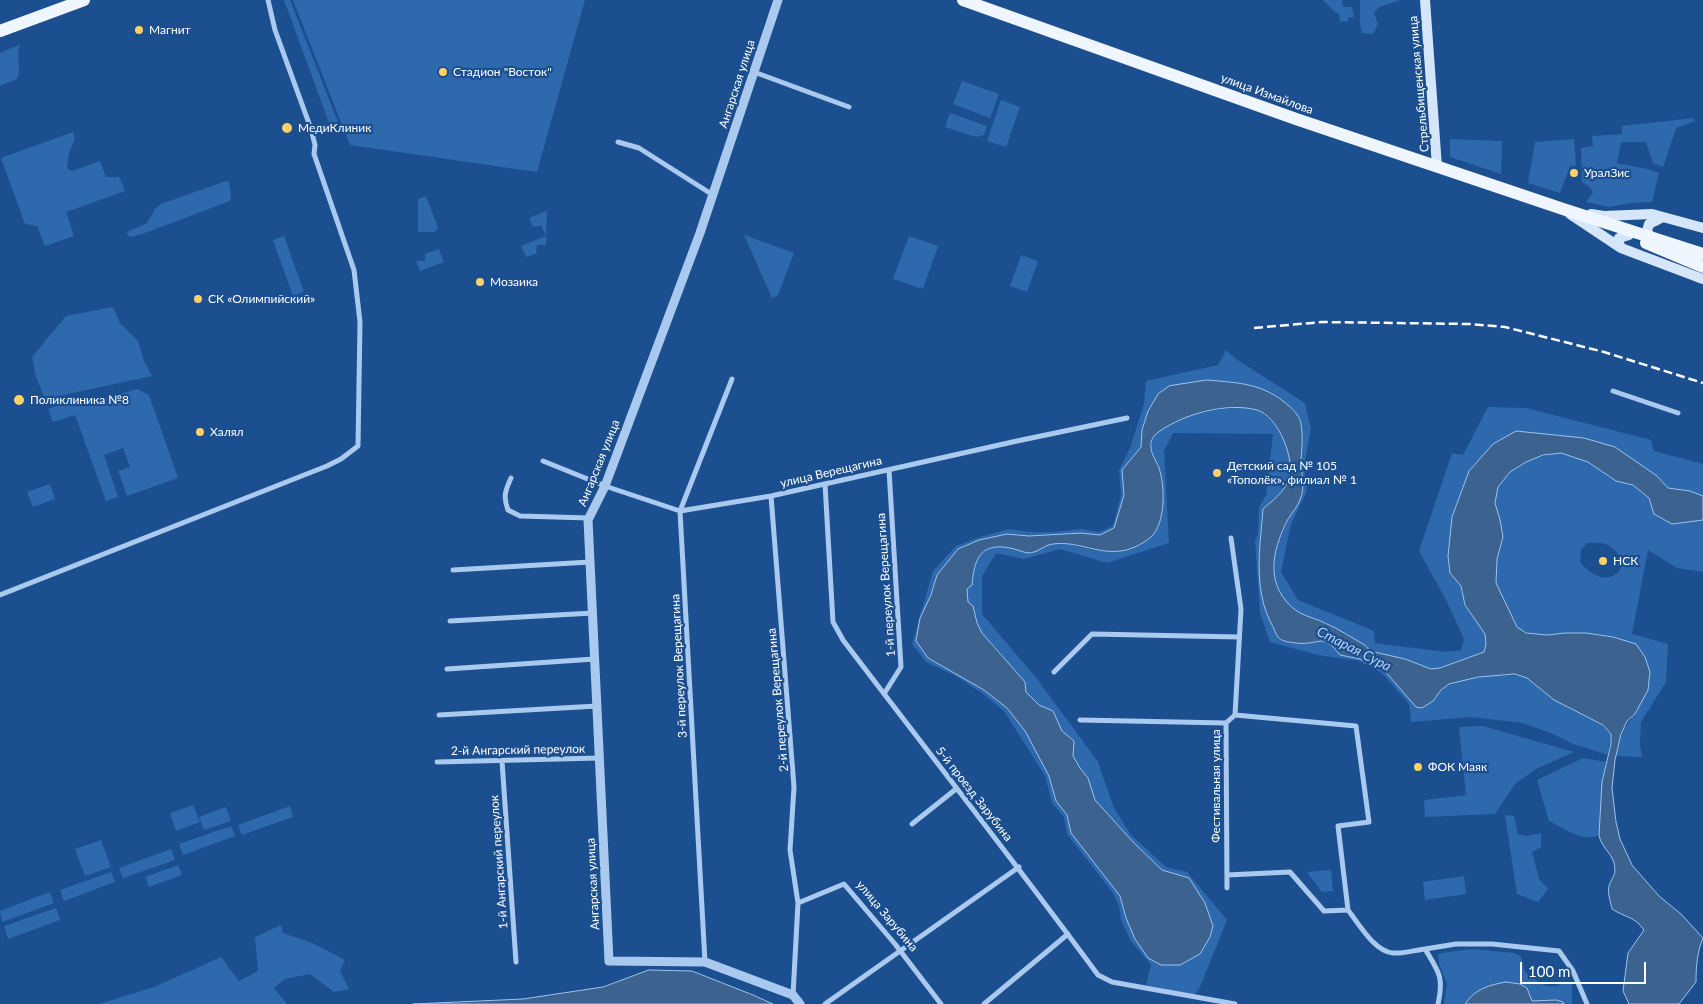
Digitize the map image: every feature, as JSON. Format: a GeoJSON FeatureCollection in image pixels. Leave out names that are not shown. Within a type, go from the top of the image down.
{"type":"FeatureCollection","features":[{"type":"Feature","properties":{"kind":"main road"},"geometry":{"type":"LineString","coordinates":[[0,31],[84,0]]}},
{"type":"Feature","properties":{"kind":"main road","name":"улица Измайлова"},"geometry":{"type":"LineString","coordinates":[[963,0],[1287,116],[1589,218]]}},
{"type":"Feature","properties":{"kind":"main road","name":"Стрельбищенская улица"},"geometry":{"type":"LineString","coordinates":[[1425,0],[1437,167]]}},
{"type":"Feature","properties":{"kind":"main road"},"geometry":{"type":"LineString","coordinates":[[1563,209],[1621,248],[1703,279]]}},
{"type":"Feature","properties":{"kind":"main road","name":"улица Измайлова"},"geometry":{"type":"LineString","coordinates":[[1563,209],[1604,216],[1652,214],[1703,228]]}},
{"type":"Feature","properties":{"kind":"main road"},"geometry":{"type":"LineString","coordinates":[[1650,237],[1647,231],[1649,224],[1664,216]]}},
{"type":"Feature","properties":{"kind":"main road"},"geometry":{"type":"LineString","coordinates":[[1589,218],[1703,267]]}},
{"type":"Feature","properties":{"kind":"main road"},"geometry":{"type":"LineString","coordinates":[[1589,218],[1703,254]]}},
{"type":"Feature","properties":{"kind":"main road"},"geometry":{"type":"LineString","coordinates":[[1621,248],[1619,238],[1629,235]]}},
{"type":"Feature","properties":{"kind":"street"},"geometry":{"type":"LineString","coordinates":[[0,595],[327,466],[341,459],[358,446],[360,322],[354,270],[314,154],[315,145],[312,129],[275,30],[268,0]]}},
{"type":"Feature","properties":{"kind":"street","name":"Ангарская улица"},"geometry":{"type":"LineString","coordinates":[[704,962],[609,961],[590,562],[590,518],[605,486],[700,233],[778,0]]}},
{"type":"Feature","properties":{"kind":"street"},"geometry":{"type":"LineString","coordinates":[[754,72],[849,107]]}},
{"type":"Feature","properties":{"kind":"street"},"geometry":{"type":"LineString","coordinates":[[618,142],[639,148],[713,194]]}},
{"type":"Feature","properties":{"kind":"street","name":"3-й переулок Верещагина"},"geometry":{"type":"LineString","coordinates":[[704,962],[680,511],[732,379]]}},
{"type":"Feature","properties":{"kind":"street"},"geometry":{"type":"LineString","coordinates":[[1613,392],[1678,413]]}},
{"type":"Feature","properties":{"kind":"street","name":"улица Верещагина"},"geometry":{"type":"LineString","coordinates":[[543,461],[605,486],[680,511],[771,496],[1128,418]]}},
{"type":"Feature","properties":{"kind":"street","name":"1-й переулок Верещагина"},"geometry":{"type":"LineString","coordinates":[[884,694],[901,667],[888,470]]}},
{"type":"Feature","properties":{"kind":"street"},"geometry":{"type":"LineString","coordinates":[[511,478],[504,492],[504,500],[508,510],[520,516],[590,518]]}},
{"type":"Feature","properties":{"kind":"street","name":"5-й проезд Зарубина"},"geometry":{"type":"LineString","coordinates":[[824,484],[833,622],[843,640],[956,789],[1019,867],[1098,975],[1112,982],[1235,1004]]}},
{"type":"Feature","properties":{"kind":"street","name":"2-й переулок Верещагина"},"geometry":{"type":"LineString","coordinates":[[771,496],[794,787],[790,850],[798,903],[793,996]]}},
{"type":"Feature","properties":{"kind":"street"},"geometry":{"type":"LineString","coordinates":[[1231,538],[1241,609],[1235,714],[1356,726],[1369,822],[1338,826],[1348,910],[1382,950],[1394,953],[1456,944],[1492,944],[1558,951],[1573,971],[1586,1004]]}},
{"type":"Feature","properties":{"kind":"street"},"geometry":{"type":"LineString","coordinates":[[454,570],[590,562]]}},
{"type":"Feature","properties":{"kind":"street"},"geometry":{"type":"LineString","coordinates":[[450,621],[593,614]]}},
{"type":"Feature","properties":{"kind":"street"},"geometry":{"type":"LineString","coordinates":[[1054,672],[1092,634],[1239,637]]}},
{"type":"Feature","properties":{"kind":"street"},"geometry":{"type":"LineString","coordinates":[[447,669],[595,659]]}},
{"type":"Feature","properties":{"kind":"street"},"geometry":{"type":"LineString","coordinates":[[439,715],[597,706]]}},
{"type":"Feature","properties":{"kind":"street","name":"Фестивальная улица"},"geometry":{"type":"LineString","coordinates":[[1227,888],[1226,723],[1235,714]]}},
{"type":"Feature","properties":{"kind":"street"},"geometry":{"type":"LineString","coordinates":[[1080,720],[1226,723]]}},
{"type":"Feature","properties":{"kind":"street","name":"2-й Ангарский переулок"},"geometry":{"type":"LineString","coordinates":[[437,762],[600,758]]}},
{"type":"Feature","properties":{"kind":"street","name":"1-й Ангарский переулок"},"geometry":{"type":"LineString","coordinates":[[502,761],[516,962]]}},
{"type":"Feature","properties":{"kind":"street"},"geometry":{"type":"LineString","coordinates":[[912,824],[956,789]]}},
{"type":"Feature","properties":{"kind":"street"},"geometry":{"type":"LineString","coordinates":[[825,1004],[1019,867]]}},
{"type":"Feature","properties":{"kind":"street"},"geometry":{"type":"LineString","coordinates":[[1227,876],[1290,872],[1324,911],[1348,910]]}},
{"type":"Feature","properties":{"kind":"street","name":"улица Зарубина"},"geometry":{"type":"LineString","coordinates":[[798,903],[844,884],[941,1004]]}},
{"type":"Feature","properties":{"kind":"street"},"geometry":{"type":"LineString","coordinates":[[984,1004],[1068,934]]}},
{"type":"Feature","properties":{"kind":"street"},"geometry":{"type":"LineString","coordinates":[[1425,949],[1439,971],[1442,988],[1438,1004]]}},
{"type":"Feature","properties":{"kind":"street"},"geometry":{"type":"LineString","coordinates":[[704,962],[793,996],[800,1004]]}},
{"type":"Feature","properties":{"kind":"shaded area"},"geometry":{"type":"Polygon","coordinates":[[[284,0],[290,0],[338,122],[329,123],[284,0]]]}},
{"type":"Feature","properties":{"kind":"shaded area","name":"Стадион \"Восток\""},"geometry":{"type":"Polygon","coordinates":[[[293,0],[585,0],[537,172],[350,145],[293,0]]]}},
{"type":"Feature","properties":{"kind":"shaded area"},"geometry":{"type":"Polygon","coordinates":[[[1323,0],[1342,0],[1343,7],[1352,7],[1354,17],[1348,18],[1348,21],[1340,22],[1339,14],[1323,0]]]}},
{"type":"Feature","properties":{"kind":"shaded area"},"geometry":{"type":"Polygon","coordinates":[[[1360,0],[1401,0],[1379,7],[1374,13],[1378,24],[1373,34],[1362,33],[1360,0]]]}},
{"type":"Feature","properties":{"kind":"shaded area"},"geometry":{"type":"Polygon","coordinates":[[[21,44],[18,53],[19,75],[17,79],[0,86],[0,53],[21,44]]]}},
{"type":"Feature","properties":{"kind":"shaded area"},"geometry":{"type":"Polygon","coordinates":[[[962,81],[999,94],[990,118],[953,104],[962,81]]]}},
{"type":"Feature","properties":{"kind":"shaded area"},"geometry":{"type":"Polygon","coordinates":[[[1001,100],[1020,107],[1006,147],[987,141],[1001,100]]]}},
{"type":"Feature","properties":{"kind":"shaded area"},"geometry":{"type":"Polygon","coordinates":[[[950,113],[987,126],[984,135],[976,137],[945,127],[950,113]]]}},
{"type":"Feature","properties":{"kind":"shaded area"},"geometry":{"type":"Polygon","coordinates":[[[1694,118],[1695,121],[1676,128],[1663,167],[1653,163],[1646,142],[1621,142],[1617,163],[1659,173],[1652,202],[1609,207],[1586,202],[1593,193],[1590,187],[1582,182],[1581,148],[1593,146],[1592,136],[1622,134],[1622,126],[1694,118]]]}},
{"type":"Feature","properties":{"kind":"shaded area"},"geometry":{"type":"Polygon","coordinates":[[[73,132],[75,139],[69,153],[67,168],[72,171],[100,161],[106,177],[119,177],[125,191],[66,212],[74,236],[45,246],[37,226],[25,224],[1,158],[73,132]]]}},
{"type":"Feature","properties":{"kind":"shaded area"},"geometry":{"type":"Polygon","coordinates":[[[1450,139],[1502,141],[1501,174],[1450,157],[1450,139]]]}},
{"type":"Feature","properties":{"kind":"shaded area"},"geometry":{"type":"Polygon","coordinates":[[[1574,139],[1576,166],[1570,166],[1560,193],[1528,183],[1535,142],[1574,139]]]}},
{"type":"Feature","properties":{"kind":"shaded area"},"geometry":{"type":"Polygon","coordinates":[[[226,181],[229,182],[230,201],[145,233],[132,237],[128,236],[127,232],[147,223],[155,209],[161,204],[226,181]]]}},
{"type":"Feature","properties":{"kind":"shaded area"},"geometry":{"type":"Polygon","coordinates":[[[426,196],[438,227],[435,232],[418,232],[418,199],[426,196]]]}},
{"type":"Feature","properties":{"kind":"shaded area"},"geometry":{"type":"Polygon","coordinates":[[[547,211],[546,245],[537,245],[536,254],[526,257],[521,246],[546,236],[541,225],[533,227],[529,218],[547,211]]]}},
{"type":"Feature","properties":{"kind":"shaded area"},"geometry":{"type":"Polygon","coordinates":[[[744,235],[794,253],[778,295],[772,298],[744,235]]]}},
{"type":"Feature","properties":{"kind":"shaded area"},"geometry":{"type":"Polygon","coordinates":[[[284,236],[304,292],[293,296],[273,240],[284,236]]]}},
{"type":"Feature","properties":{"kind":"shaded area"},"geometry":{"type":"Polygon","coordinates":[[[909,236],[938,246],[923,289],[893,279],[909,236]]]}},
{"type":"Feature","properties":{"kind":"shaded area"},"geometry":{"type":"Polygon","coordinates":[[[439,249],[444,262],[420,271],[416,261],[425,261],[425,254],[439,249]]]}},
{"type":"Feature","properties":{"kind":"shaded area"},"geometry":{"type":"Polygon","coordinates":[[[1021,255],[1038,261],[1027,292],[1010,286],[1021,255]]]}},
{"type":"Feature","properties":{"kind":"shaded area"},"geometry":{"type":"Polygon","coordinates":[[[113,307],[120,323],[138,341],[144,361],[152,376],[45,399],[36,377],[32,357],[66,316],[113,307]]]}},
{"type":"Feature","properties":{"kind":"shaded area"},"geometry":{"type":"Polygon","coordinates":[[[1226,350],[1236,359],[1305,403],[1311,429],[1304,466],[1307,491],[1291,524],[1281,572],[1298,600],[1374,631],[1375,643],[1446,652],[1461,650],[1464,639],[1447,602],[1419,551],[1452,453],[1463,455],[1488,407],[1526,408],[1651,440],[1654,451],[1703,464],[1703,496],[1690,491],[1668,488],[1657,476],[1584,438],[1516,431],[1493,444],[1469,471],[1452,517],[1448,556],[1450,573],[1461,586],[1465,605],[1485,634],[1486,644],[1484,652],[1440,668],[1431,669],[1405,659],[1370,651],[1365,645],[1325,622],[1298,613],[1285,601],[1276,584],[1273,570],[1275,551],[1304,482],[1301,461],[1248,384],[1142,430],[1141,447],[1122,470],[1124,495],[1114,528],[1100,535],[1081,533],[1029,536],[1007,534],[937,575],[931,595],[920,618],[928,658],[984,690],[1007,708],[1025,731],[1049,776],[1056,801],[1067,815],[1071,833],[1120,896],[1126,918],[1189,878],[1162,870],[1134,843],[1095,800],[1088,778],[1073,756],[1074,741],[1062,731],[1053,711],[1039,705],[1026,692],[1000,652],[982,633],[976,623],[973,606],[968,602],[967,589],[972,585],[978,560],[982,554],[993,547],[1014,548],[1030,552],[1052,543],[1057,543],[1117,552],[1160,470],[1152,452],[1152,441],[1158,432],[1183,418],[1218,410],[1249,408],[1259,411],[1266,416],[1273,423],[1284,442],[1290,462],[1288,481],[1281,493],[1263,509],[1272,625],[1278,637],[1284,641],[1310,643],[1321,640],[1332,644],[1340,655],[1360,659],[1384,670],[1391,677],[1433,701],[1444,688],[1455,682],[1488,676],[1521,676],[1570,709],[1597,722],[1611,735],[1608,755],[1573,744],[1523,723],[1471,717],[1411,722],[1409,704],[1382,673],[1359,661],[1318,655],[1270,642],[1260,613],[1255,540],[1258,535],[1259,507],[1266,495],[1273,434],[1173,433],[1164,451],[1169,543],[1107,563],[1060,549],[1024,559],[996,553],[982,576],[982,614],[1038,680],[1098,762],[1114,808],[1131,835],[1166,867],[1187,872],[1227,920],[1200,987],[1194,995],[1146,985],[1151,965],[1131,941],[1121,920],[1119,906],[1113,893],[1067,834],[1064,817],[1052,803],[1045,776],[1004,711],[982,693],[954,675],[926,662],[912,644],[933,571],[956,546],[1009,529],[1029,532],[1053,532],[1081,529],[1099,532],[1113,526],[1121,495],[1119,470],[1130,448],[1144,404],[1146,381],[1218,365],[1226,350]]]}},
{"type":"Feature","properties":{"kind":"shaded area"},"geometry":{"type":"Polygon","coordinates":[[[137,389],[149,395],[178,478],[127,496],[118,471],[130,467],[123,448],[104,455],[118,497],[106,501],[75,415],[53,422],[48,409],[74,401],[95,401],[137,389]]]}},
{"type":"Feature","properties":{"kind":"shaded area"},"geometry":{"type":"Polygon","coordinates":[[[1561,453],[1588,462],[1616,481],[1633,485],[1649,498],[1655,514],[1672,524],[1703,520],[1703,572],[1677,568],[1648,550],[1632,634],[1668,644],[1666,682],[1641,722],[1640,745],[1642,757],[1616,756],[1625,728],[1636,714],[1613,637],[1587,633],[1539,635],[1523,631],[1511,618],[1497,586],[1497,562],[1503,537],[1495,503],[1496,491],[1508,473],[1518,466],[1539,457],[1561,453]],[[1587,543],[1581,550],[1580,562],[1593,574],[1605,578],[1620,571],[1621,558],[1614,549],[1607,544],[1587,543]]]}},
{"type":"Feature","properties":{"kind":"shaded area"},"geometry":{"type":"Polygon","coordinates":[[[50,484],[55,499],[33,507],[27,492],[50,484]]]}},
{"type":"Feature","properties":{"kind":"shaded area"},"geometry":{"type":"Polygon","coordinates":[[[1483,726],[1574,752],[1536,769],[1515,784],[1495,814],[1425,817],[1424,800],[1466,795],[1459,727],[1483,726]]]}},
{"type":"Feature","properties":{"kind":"shaded area"},"geometry":{"type":"Polygon","coordinates":[[[1583,758],[1607,762],[1602,782],[1599,835],[1593,837],[1573,834],[1549,821],[1537,780],[1583,758]]]}},
{"type":"Feature","properties":{"kind":"shaded area"},"geometry":{"type":"Polygon","coordinates":[[[193,805],[200,822],[176,831],[170,813],[193,805]]]}},
{"type":"Feature","properties":{"kind":"shaded area"},"geometry":{"type":"Polygon","coordinates":[[[290,806],[293,817],[242,835],[238,825],[290,806]]]}},
{"type":"Feature","properties":{"kind":"shaded area"},"geometry":{"type":"Polygon","coordinates":[[[226,807],[231,821],[204,830],[199,817],[226,807]]]}},
{"type":"Feature","properties":{"kind":"shaded area"},"geometry":{"type":"Polygon","coordinates":[[[1505,815],[1514,816],[1518,834],[1527,836],[1541,833],[1541,847],[1532,852],[1539,879],[1548,889],[1538,902],[1517,894],[1505,815]]]}},
{"type":"Feature","properties":{"kind":"shaded area"},"geometry":{"type":"Polygon","coordinates":[[[231,826],[235,836],[183,855],[179,844],[231,826]]]}},
{"type":"Feature","properties":{"kind":"shaded area"},"geometry":{"type":"Polygon","coordinates":[[[101,840],[111,867],[85,876],[75,849],[101,840]]]}},
{"type":"Feature","properties":{"kind":"shaded area"},"geometry":{"type":"Polygon","coordinates":[[[171,849],[175,860],[123,878],[119,868],[171,849]]]}},
{"type":"Feature","properties":{"kind":"shaded area"},"geometry":{"type":"Polygon","coordinates":[[[178,865],[182,875],[149,887],[145,877],[178,865]]]}},
{"type":"Feature","properties":{"kind":"shaded area"},"geometry":{"type":"Polygon","coordinates":[[[1331,870],[1333,891],[1322,892],[1307,872],[1331,870]]]}},
{"type":"Feature","properties":{"kind":"shaded area"},"geometry":{"type":"Polygon","coordinates":[[[111,872],[115,882],[64,901],[60,890],[111,872]]]}},
{"type":"Feature","properties":{"kind":"shaded area"},"geometry":{"type":"Polygon","coordinates":[[[1464,876],[1466,894],[1425,900],[1423,882],[1464,876]]]}},
{"type":"Feature","properties":{"kind":"shaded area"},"geometry":{"type":"Polygon","coordinates":[[[50,892],[54,903],[2,922],[0,911],[50,892]]]}},
{"type":"Feature","properties":{"kind":"shaded area"},"geometry":{"type":"Polygon","coordinates":[[[56,908],[60,920],[8,939],[4,926],[56,908]]]}},
{"type":"Feature","properties":{"kind":"shaded area"},"geometry":{"type":"Polygon","coordinates":[[[281,925],[283,933],[312,943],[345,960],[340,971],[349,989],[334,992],[310,974],[285,979],[274,988],[287,1004],[99,1004],[154,987],[221,957],[239,981],[258,971],[255,937],[281,925]]]}},
{"type":"Feature","properties":{"kind":"shaded area"},"geometry":{"type":"Polygon","coordinates":[[[1472,949],[1514,953],[1521,956],[1525,972],[1547,986],[1552,987],[1572,982],[1572,1004],[1545,1000],[1532,1001],[1527,988],[1469,998],[1465,1004],[1444,1004],[1447,984],[1439,963],[1438,954],[1472,949]]]}},
{"type":"Feature","properties":{"kind":"water","name":"Старая Сура"},"geometry":{"type":"Polygon","coordinates":[[[1207,380],[1260,388],[1279,398],[1291,408],[1300,421],[1302,428],[1302,495],[1283,529],[1274,560],[1276,581],[1286,601],[1300,613],[1335,628],[1365,645],[1370,651],[1405,659],[1431,669],[1440,668],[1484,652],[1486,644],[1485,634],[1465,605],[1461,586],[1450,573],[1448,556],[1452,517],[1469,471],[1493,444],[1516,431],[1584,438],[1615,447],[1657,476],[1668,488],[1690,491],[1703,496],[1703,520],[1672,524],[1654,514],[1649,498],[1633,485],[1616,481],[1588,462],[1561,453],[1543,455],[1526,462],[1510,472],[1498,487],[1495,503],[1503,537],[1497,559],[1496,583],[1517,627],[1526,633],[1547,635],[1586,633],[1613,637],[1636,644],[1645,657],[1650,672],[1648,690],[1635,714],[1627,721],[1621,734],[1615,760],[1612,788],[1620,839],[1632,865],[1659,896],[1681,914],[1703,938],[1697,960],[1696,982],[1679,1004],[1629,1004],[1623,991],[1628,953],[1644,930],[1633,920],[1612,909],[1609,898],[1610,883],[1615,873],[1615,867],[1613,859],[1599,835],[1602,782],[1611,744],[1611,734],[1603,725],[1554,700],[1527,678],[1515,674],[1478,677],[1449,684],[1441,690],[1433,701],[1422,708],[1416,707],[1384,670],[1360,659],[1340,655],[1329,643],[1324,641],[1296,643],[1284,641],[1277,636],[1265,610],[1262,596],[1259,567],[1260,538],[1263,509],[1284,489],[1290,472],[1290,462],[1284,440],[1272,421],[1265,414],[1257,410],[1245,408],[1219,409],[1193,415],[1181,419],[1154,436],[1151,442],[1151,450],[1161,476],[1163,504],[1162,514],[1156,531],[1145,541],[1135,547],[1113,551],[1063,544],[1053,544],[1028,553],[1010,548],[992,548],[985,550],[977,561],[972,585],[967,589],[968,602],[973,606],[977,623],[982,633],[1025,682],[1026,692],[1039,705],[1053,711],[1062,731],[1074,741],[1073,756],[1088,778],[1095,800],[1134,843],[1162,870],[1189,878],[1205,903],[1213,926],[1210,937],[1200,954],[1180,965],[1161,965],[1148,958],[1135,939],[1126,918],[1120,896],[1071,833],[1067,815],[1056,801],[1049,776],[1025,731],[1007,708],[984,690],[928,658],[916,641],[920,618],[931,595],[937,575],[958,549],[979,540],[1007,534],[1029,536],[1081,533],[1100,535],[1114,528],[1124,495],[1122,470],[1141,447],[1142,430],[1148,411],[1158,394],[1169,386],[1207,380]]]}},
{"type":"Feature","properties":{"kind":"water"},"geometry":{"type":"Polygon","coordinates":[[[649,970],[692,971],[773,1004],[413,1004],[523,999],[603,987],[649,970]]]}},
{"type":"Feature","properties":{"kind":"water"},"geometry":{"type":"Polygon","coordinates":[[[1506,982],[1520,984],[1527,988],[1532,1001],[1556,1000],[1564,1004],[1465,1004],[1478,991],[1506,982]]]}},
{"type":"Feature","properties":{"kind":"railway"},"geometry":{"type":"LineString","coordinates":[[1254,328],[1322,322],[1470,324],[1505,327],[1604,352],[1703,383]]}},
{"type":"Feature","properties":{"kind":"place","name":"Магнит"},"geometry":{"type":"Point","coordinates":[139,30]}},
{"type":"Feature","properties":{"kind":"place","name":"Стадион \"Восток\""},"geometry":{"type":"Point","coordinates":[443,72]}},
{"type":"Feature","properties":{"kind":"place","name":"МедиКлиник"},"geometry":{"type":"Point","coordinates":[287,128]}},
{"type":"Feature","properties":{"kind":"place","name":"УралЗис"},"geometry":{"type":"Point","coordinates":[1574,173]}},
{"type":"Feature","properties":{"kind":"place","name":"Мозаика"},"geometry":{"type":"Point","coordinates":[480,282]}},
{"type":"Feature","properties":{"kind":"place","name":"СК «Олимпийский»"},"geometry":{"type":"Point","coordinates":[198,299]}},
{"type":"Feature","properties":{"kind":"place","name":"Поликлиника №8"},"geometry":{"type":"Point","coordinates":[19,400]}},
{"type":"Feature","properties":{"kind":"place","name":"Халял"},"geometry":{"type":"Point","coordinates":[200,432]}},
{"type":"Feature","properties":{"kind":"place","name":"Детский сад № 105 «Тополёк», филиал № 1"},"geometry":{"type":"Point","coordinates":[1217,473]}},
{"type":"Feature","properties":{"kind":"place","name":"НСК"},"geometry":{"type":"Point","coordinates":[1603,561]}},
{"type":"Feature","properties":{"kind":"place","name":"ФОК Маяк"},"geometry":{"type":"Point","coordinates":[1418,767]}}]}
